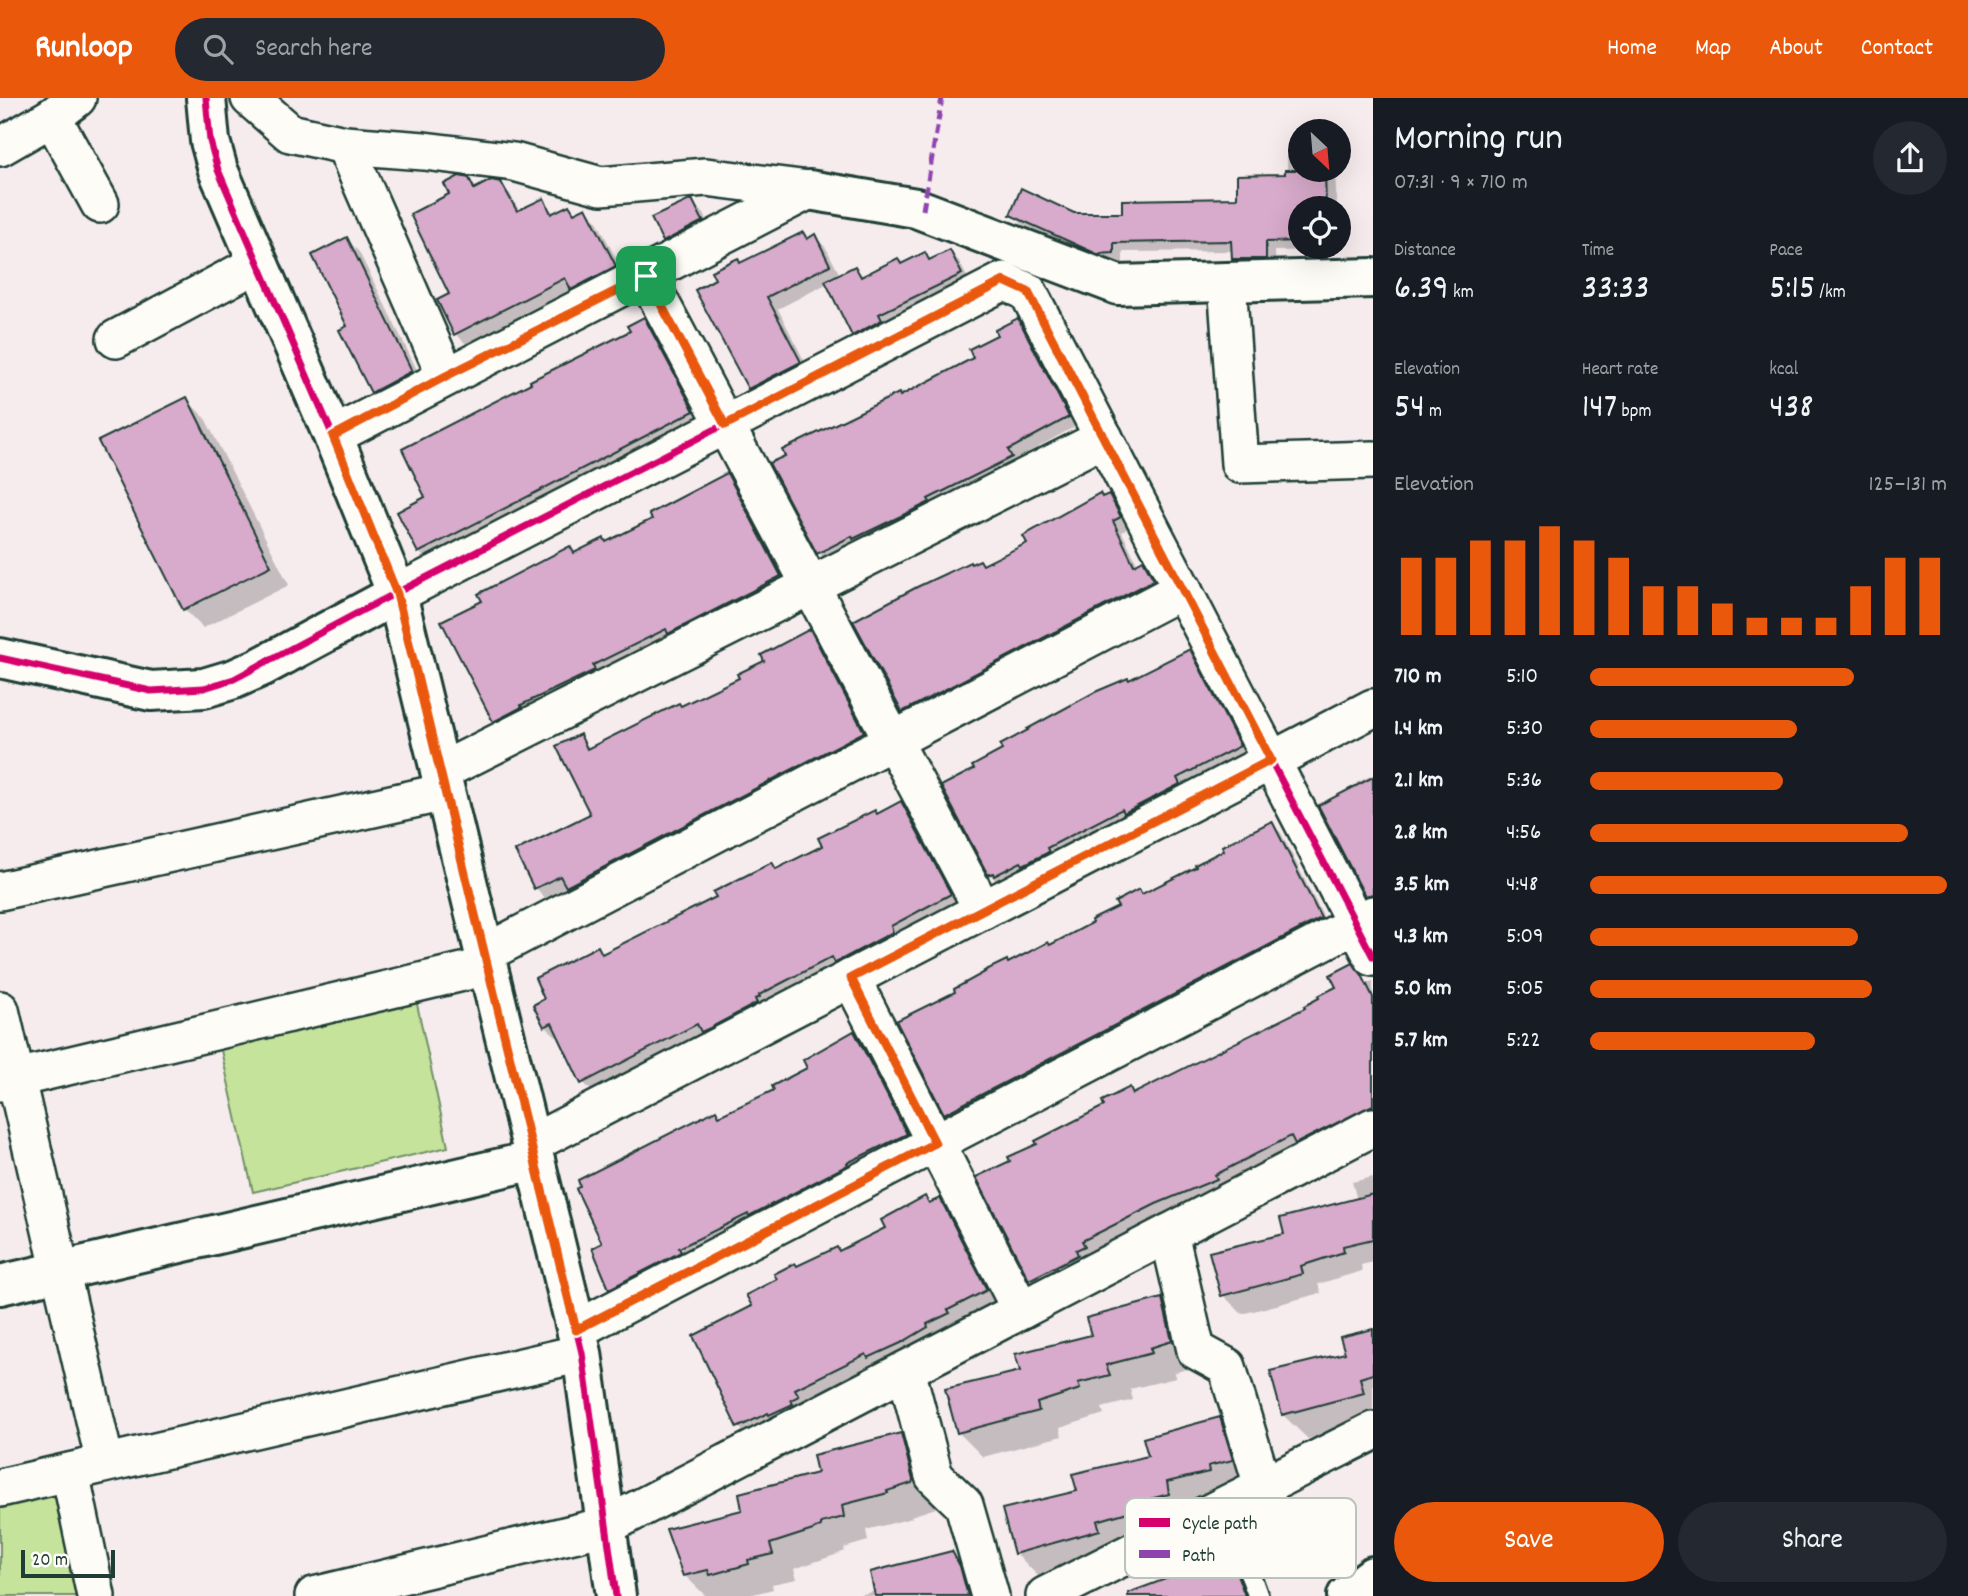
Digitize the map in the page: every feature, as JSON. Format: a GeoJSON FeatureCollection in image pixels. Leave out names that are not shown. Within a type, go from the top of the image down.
{"type":"FeatureCollection","features":[{"type":"Feature","properties":{"kind":"street"},"geometry":{"type":"LineString","coordinates":[[206,98],[210,141],[218,170],[333,436],[397,594],[579,1341],[616,1596]]}},
{"type":"Feature","properties":{"kind":"street"},"geometry":{"type":"LineString","coordinates":[[250,98],[290,133],[345,145],[424,150],[513,162],[601,186],[706,177],[809,190],[916,208],[1118,285],[1373,278]]}},
{"type":"Feature","properties":{"kind":"street"},"geometry":{"type":"LineString","coordinates":[[0,147],[65,107],[100,204]]}},
{"type":"Feature","properties":{"kind":"street"},"geometry":{"type":"LineString","coordinates":[[345,145],[446,376]]}},
{"type":"Feature","properties":{"kind":"street"},"geometry":{"type":"LineString","coordinates":[[333,436],[809,190]]}},
{"type":"Feature","properties":{"kind":"street"},"geometry":{"type":"LineString","coordinates":[[116,339],[258,263]]}},
{"type":"Feature","properties":{"kind":"street"},"geometry":{"type":"LineString","coordinates":[[646,276],[983,910]]}},
{"type":"Feature","properties":{"kind":"street"},"geometry":{"type":"LineString","coordinates":[[0,658],[150,691],[204,688],[234,679],[1004,281],[1028,292],[1271,760],[1365,920],[1373,957]]}},
{"type":"Feature","properties":{"kind":"street"},"geometry":{"type":"LineString","coordinates":[[1227,282],[1240,464],[1373,460]]}},
{"type":"Feature","properties":{"kind":"street"},"geometry":{"type":"LineString","coordinates":[[0,891],[443,782],[810,586],[1104,438]]}},
{"type":"Feature","properties":{"kind":"street"},"geometry":{"type":"LineString","coordinates":[[8,1080],[486,960],[893,741],[1183,590]]}},
{"type":"Feature","properties":{"kind":"street"},"geometry":{"type":"LineString","coordinates":[[0,1285],[533,1152],[851,978],[1373,708]]}},
{"type":"Feature","properties":{"kind":"street"},"geometry":{"type":"LineString","coordinates":[[0,1488],[579,1341],[935,1143],[1365,920]]}},
{"type":"Feature","properties":{"kind":"street"},"geometry":{"type":"LineString","coordinates":[[851,978],[1021,1310]]}},
{"type":"Feature","properties":{"kind":"street"},"geometry":{"type":"LineString","coordinates":[[0,1010],[8,1080],[61,1271],[105,1463]]}},
{"type":"Feature","properties":{"kind":"street"},"geometry":{"type":"LineString","coordinates":[[314,1596],[357,1591],[606,1526],[1373,1127]]}},
{"type":"Feature","properties":{"kind":"street"},"geometry":{"type":"LineString","coordinates":[[1169,1233],[1196,1350],[1227,1367],[1263,1486]]}},
{"type":"Feature","properties":{"kind":"street"},"geometry":{"type":"LineString","coordinates":[[906,1370],[934,1476],[964,1505],[990,1596]]}},
{"type":"Feature","properties":{"kind":"street"},"geometry":{"type":"LineString","coordinates":[[1239,1498],[1373,1431]]}},
{"type":"Feature","properties":{"kind":"street"},"geometry":{"type":"LineString","coordinates":[[70,1472],[96,1596]]}},
{"type":"Feature","properties":{"kind":"street"},"geometry":{"type":"LineString","coordinates":[[1045,1596],[1125,1556]]}},
{"type":"Feature","properties":{"kind":"street"},"geometry":{"type":"LineString","coordinates":[[1347,1596],[1373,1576]]}},
{"type":"Feature","properties":{"kind":"lane"},"geometry":{"type":"LineString","coordinates":[[1251,1578],[1258,1596]]}},
{"type":"Feature","properties":{"kind":"green space"},"geometry":{"type":"Polygon","coordinates":[[[415,995],[448,1147],[253,1192],[218,1037],[415,995]]]}},
{"type":"Feature","properties":{"kind":"green space"},"geometry":{"type":"Polygon","coordinates":[[[63,1492],[86,1596],[0,1596],[0,1496],[63,1492]]]}},
{"type":"Feature","properties":{"kind":"building"},"geometry":{"type":"Polygon","coordinates":[[[1285,170],[1288,170],[1288,182],[1325,182],[1326,196],[1288,196],[1288,241],[1266,242],[1266,259],[1232,259],[1231,241],[1114,243],[1114,253],[1097,254],[1010,215],[1021,188],[1074,213],[1122,213],[1122,200],[1237,198],[1237,175],[1285,174],[1285,170]]]}},
{"type":"Feature","properties":{"kind":"building"},"geometry":{"type":"Polygon","coordinates":[[[459,176],[469,178],[474,189],[491,180],[501,182],[517,211],[544,198],[551,214],[569,205],[574,213],[586,207],[616,266],[571,290],[565,278],[454,335],[437,300],[449,294],[410,214],[449,194],[444,184],[459,176]]]}},
{"type":"Feature","properties":{"kind":"building"},"geometry":{"type":"Polygon","coordinates":[[[692,199],[703,221],[663,242],[651,218],[692,199]]]}},
{"type":"Feature","properties":{"kind":"building"},"geometry":{"type":"Polygon","coordinates":[[[803,232],[807,239],[815,234],[830,265],[767,297],[801,362],[748,389],[695,290],[715,279],[711,271],[738,258],[740,263],[803,232]]]}},
{"type":"Feature","properties":{"kind":"building"},"geometry":{"type":"Polygon","coordinates":[[[347,237],[412,371],[371,393],[339,330],[347,326],[312,255],[347,237]]]}},
{"type":"Feature","properties":{"kind":"building"},"geometry":{"type":"Polygon","coordinates":[[[950,250],[962,274],[879,314],[882,320],[852,336],[825,281],[855,266],[861,277],[898,258],[901,264],[925,252],[929,260],[950,250]]]}},
{"type":"Feature","properties":{"kind":"building"},"geometry":{"type":"Polygon","coordinates":[[[644,317],[694,411],[418,553],[397,512],[425,497],[402,449],[630,331],[627,326],[644,317]]]}},
{"type":"Feature","properties":{"kind":"building"},"geometry":{"type":"Polygon","coordinates":[[[1018,318],[1069,417],[1008,450],[1012,457],[928,499],[930,502],[817,554],[769,463],[785,456],[782,450],[899,393],[900,396],[973,358],[969,349],[997,335],[995,330],[1018,318]]]}},
{"type":"Feature","properties":{"kind":"building"},"geometry":{"type":"Polygon","coordinates":[[[187,397],[271,566],[183,610],[98,441],[187,397]]]}},
{"type":"Feature","properties":{"kind":"building"},"geometry":{"type":"Polygon","coordinates":[[[727,473],[781,576],[668,634],[666,629],[593,665],[595,670],[521,705],[522,707],[493,722],[441,621],[482,601],[478,594],[570,546],[574,553],[604,538],[606,542],[652,519],[649,514],[727,473]]]}},
{"type":"Feature","properties":{"kind":"building"},"geometry":{"type":"Polygon","coordinates":[[[1100,493],[1102,497],[1109,494],[1121,517],[1113,521],[1134,565],[1143,560],[1154,580],[902,712],[853,621],[970,562],[971,564],[980,560],[983,565],[1027,543],[1023,536],[1100,493]]]}},
{"type":"Feature","properties":{"kind":"building"},"geometry":{"type":"Polygon","coordinates":[[[810,629],[864,732],[566,887],[560,876],[534,889],[515,851],[590,814],[556,746],[580,734],[587,749],[679,703],[681,706],[739,678],[737,674],[764,661],[761,655],[810,629]]]}},
{"type":"Feature","properties":{"kind":"building"},"geometry":{"type":"Polygon","coordinates":[[[1190,649],[1240,746],[1177,778],[1180,784],[1124,813],[1122,809],[1047,848],[1049,852],[994,876],[993,873],[988,875],[941,786],[974,769],[972,766],[1002,750],[1000,745],[1027,729],[1095,692],[1128,678],[1129,680],[1190,649]]]}},
{"type":"Feature","properties":{"kind":"building"},"geometry":{"type":"Polygon","coordinates":[[[1373,777],[1373,894],[1365,896],[1319,805],[1373,777]]]}},
{"type":"Feature","properties":{"kind":"building"},"geometry":{"type":"Polygon","coordinates":[[[901,801],[951,894],[891,926],[893,932],[835,963],[832,957],[759,995],[760,997],[755,999],[757,1003],[710,1028],[701,1032],[697,1024],[581,1084],[552,1023],[544,1027],[533,1005],[544,999],[535,978],[598,946],[602,954],[716,897],[713,892],[772,862],[776,869],[822,846],[818,838],[875,810],[877,814],[901,801]]]}},
{"type":"Feature","properties":{"kind":"building"},"geometry":{"type":"Polygon","coordinates":[[[1272,821],[1321,918],[944,1114],[896,1021],[955,992],[954,989],[984,971],[1007,960],[1008,963],[1048,942],[1050,945],[1092,923],[1091,920],[1118,907],[1115,902],[1139,889],[1142,894],[1196,867],[1195,865],[1224,850],[1222,846],[1272,821]]]}},
{"type":"Feature","properties":{"kind":"building"},"geometry":{"type":"Polygon","coordinates":[[[1353,963],[1373,997],[1373,1105],[1295,1144],[1291,1136],[1215,1175],[1217,1179],[1156,1204],[1082,1241],[1085,1246],[1076,1250],[1078,1255],[1029,1280],[976,1177],[1010,1161],[1008,1157],[1037,1144],[1035,1141],[1104,1106],[1102,1101],[1130,1087],[1133,1094],[1305,1008],[1304,1006],[1319,998],[1318,996],[1336,987],[1330,975],[1353,963]]]}},
{"type":"Feature","properties":{"kind":"building"},"geometry":{"type":"Polygon","coordinates":[[[854,1031],[907,1134],[749,1216],[748,1214],[679,1248],[681,1252],[609,1289],[592,1248],[602,1243],[576,1189],[580,1186],[578,1180],[716,1110],[719,1116],[774,1090],[772,1086],[807,1068],[803,1060],[854,1031]]]}},
{"type":"Feature","properties":{"kind":"building"},"geometry":{"type":"Polygon","coordinates":[[[1373,1194],[1373,1239],[1343,1246],[1344,1252],[1301,1266],[1303,1274],[1221,1296],[1209,1252],[1284,1234],[1280,1218],[1373,1194]]]}},
{"type":"Feature","properties":{"kind":"building"},"geometry":{"type":"Polygon","coordinates":[[[925,1196],[929,1203],[940,1198],[987,1290],[948,1310],[950,1313],[927,1324],[928,1327],[901,1343],[868,1358],[866,1354],[795,1389],[799,1396],[791,1400],[793,1404],[737,1428],[693,1336],[752,1306],[746,1295],[777,1279],[774,1274],[837,1247],[839,1251],[885,1228],[881,1220],[925,1196]]]}},
{"type":"Feature","properties":{"kind":"building"},"geometry":{"type":"Polygon","coordinates":[[[1162,1298],[1172,1341],[1150,1348],[1152,1353],[1106,1365],[1110,1375],[1078,1383],[1080,1389],[1037,1403],[1039,1411],[957,1433],[945,1389],[1020,1371],[1015,1354],[1091,1335],[1086,1318],[1162,1298]]]}},
{"type":"Feature","properties":{"kind":"building"},"geometry":{"type":"Polygon","coordinates":[[[1373,1329],[1373,1374],[1360,1378],[1364,1393],[1282,1415],[1270,1371],[1345,1353],[1340,1337],[1373,1329]]]}},
{"type":"Feature","properties":{"kind":"building"},"geometry":{"type":"Polygon","coordinates":[[[1220,1417],[1233,1460],[1208,1466],[1209,1472],[1167,1482],[1169,1494],[1154,1498],[1125,1498],[1125,1513],[1097,1521],[1100,1530],[1014,1554],[1002,1509],[1077,1491],[1072,1474],[1148,1456],[1143,1438],[1220,1417]]]}},
{"type":"Feature","properties":{"kind":"building"},"geometry":{"type":"Polygon","coordinates":[[[901,1433],[912,1483],[887,1491],[888,1493],[842,1505],[844,1517],[821,1523],[821,1526],[813,1530],[770,1544],[773,1554],[748,1560],[749,1564],[710,1575],[708,1570],[683,1576],[666,1529],[742,1510],[739,1493],[817,1473],[813,1455],[901,1433]]]}},
{"type":"Feature","properties":{"kind":"building"},"geometry":{"type":"Polygon","coordinates":[[[952,1551],[960,1566],[968,1596],[875,1596],[870,1572],[952,1551]]]}},
{"type":"Feature","properties":{"kind":"building"},"geometry":{"type":"Polygon","coordinates":[[[1168,1578],[1238,1578],[1245,1596],[1128,1596],[1128,1593],[1168,1578]]]}},
{"type":"Feature","properties":{"kind":"marked path"},"geometry":{"type":"LineString","coordinates":[[923,210],[942,98]]}},
{"type":"Feature","properties":{"kind":"cycle path"},"geometry":{"type":"LineString","coordinates":[[206,98],[210,141],[218,170],[333,436],[397,594],[582,1353],[616,1596]]}},
{"type":"Feature","properties":{"kind":"cycle path"},"geometry":{"type":"LineString","coordinates":[[0,658],[151,691],[204,688],[234,679],[1004,281],[1028,292],[1373,957]]}},
{"type":"Feature","properties":{"kind":"route"},"geometry":{"type":"LineString","coordinates":[[646,276],[725,425],[1004,281],[1028,292],[1271,760],[851,978],[935,1143],[576,1330],[397,594],[333,436],[646,276]]}}]}
